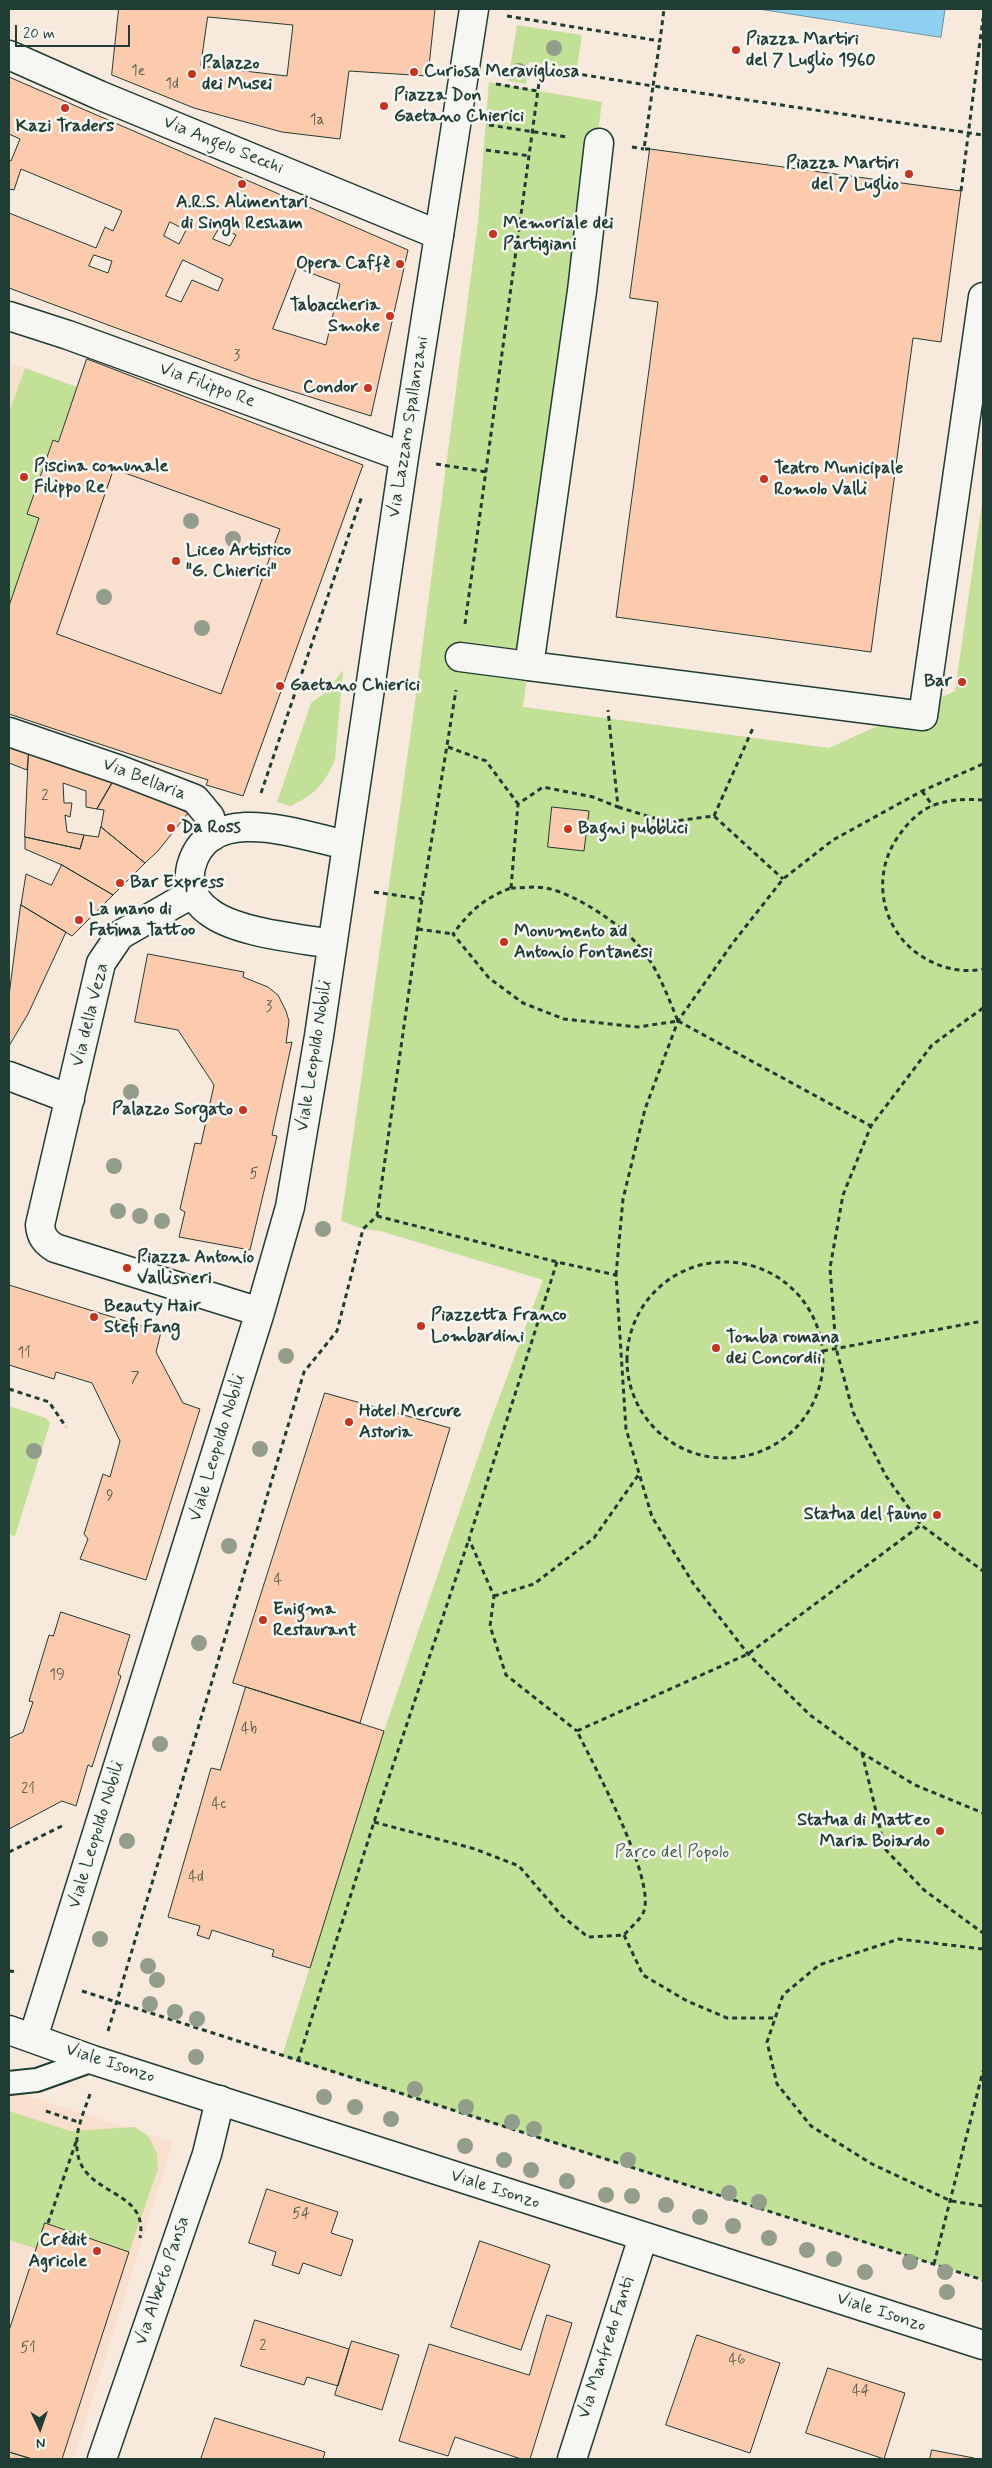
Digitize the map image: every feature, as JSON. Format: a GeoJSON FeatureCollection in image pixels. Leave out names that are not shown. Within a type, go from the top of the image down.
{"type":"FeatureCollection","features":[{"type":"Feature","properties":{"kind":"street","name":"Via Lazzaro Spallanzani"},"geometry":{"type":"LineString","coordinates":[[346,845],[474,9]]}},
{"type":"Feature","properties":{"kind":"street","name":"Via Angelo Secchi"},"geometry":{"type":"LineString","coordinates":[[9,54],[99,95],[439,235]]}},
{"type":"Feature","properties":{"kind":"street"},"geometry":{"type":"LineString","coordinates":[[529,666],[582,291],[599,142]]}},
{"type":"Feature","properties":{"kind":"street"},"geometry":{"type":"LineString","coordinates":[[460,657],[923,716],[983,297]]}},
{"type":"Feature","properties":{"kind":"street","name":"Via Filippo Re"},"geometry":{"type":"LineString","coordinates":[[9,316],[68,335],[404,457]]}},
{"type":"Feature","properties":{"kind":"street","name":"Via Bellaria"},"geometry":{"type":"LineString","coordinates":[[9,732],[120,770],[195,799],[210,817],[213,836]]}},
{"type":"Feature","properties":{"kind":"street"},"geometry":{"type":"LineString","coordinates":[[332,944],[240,927],[208,912],[198,902],[193,893],[191,869],[199,849],[213,836],[226,829],[241,826],[263,828],[346,845]]}},
{"type":"Feature","properties":{"kind":"street","name":"Viale Leopoldo Nobili"},"geometry":{"type":"LineString","coordinates":[[21,2034],[51,1982],[260,1312],[290,1207],[346,845]]}},
{"type":"Feature","properties":{"kind":"street","name":"Via della Veza"},"geometry":{"type":"LineString","coordinates":[[70,1099],[101,963],[120,935],[193,893]]}},
{"type":"Feature","properties":{"kind":"street"},"geometry":{"type":"LineString","coordinates":[[9,1076],[70,1099],[40,1225],[48,1244],[55,1248],[260,1312]]}},
{"type":"Feature","properties":{"kind":"street","name":"Viale Isonzo"},"geometry":{"type":"LineString","coordinates":[[21,2034],[96,2061],[983,2345]]}},
{"type":"Feature","properties":{"kind":"street","name":"Via Alberto Pansa"},"geometry":{"type":"LineString","coordinates":[[102,2459],[207,2154],[220,2100]]}},
{"type":"Feature","properties":{"kind":"street","name":"Via Manfredo Fanti"},"geometry":{"type":"LineString","coordinates":[[572,2459],[642,2237]]}},
{"type":"Feature","properties":{"kind":"lane"},"geometry":{"type":"LineString","coordinates":[[9,2084],[37,2080],[96,2061]]}},
{"type":"Feature","properties":{"kind":"path"},"geometry":{"type":"LineString","coordinates":[[650,149],[644,148],[664,9]]}},
{"type":"Feature","properties":{"kind":"path"},"geometry":{"type":"LineString","coordinates":[[515,17],[660,41]]}},
{"type":"Feature","properties":{"kind":"path"},"geometry":{"type":"LineString","coordinates":[[961,191],[983,18]]}},
{"type":"Feature","properties":{"kind":"path"},"geometry":{"type":"LineString","coordinates":[[434,464],[487,472],[541,68],[983,136]]}},
{"type":"Feature","properties":{"kind":"path"},"geometry":{"type":"LineString","coordinates":[[490,82],[538,91]]}},
{"type":"Feature","properties":{"kind":"path"},"geometry":{"type":"LineString","coordinates":[[486,124],[573,138]]}},
{"type":"Feature","properties":{"kind":"path"},"geometry":{"type":"LineString","coordinates":[[484,150],[530,156]]}},
{"type":"Feature","properties":{"kind":"path"},"geometry":{"type":"LineString","coordinates":[[260,798],[364,488]]}},
{"type":"Feature","properties":{"kind":"path"},"geometry":{"type":"LineString","coordinates":[[604,674],[618,807]]}},
{"type":"Feature","properties":{"kind":"path"},"geometry":{"type":"LineString","coordinates":[[714,816],[767,695]]}},
{"type":"Feature","properties":{"kind":"path"},"geometry":{"type":"LineString","coordinates":[[448,747],[486,761],[518,804],[511,888]]}},
{"type":"Feature","properties":{"kind":"path"},"geometry":{"type":"LineString","coordinates":[[983,764],[922,791],[833,840],[783,879],[732,944],[678,1021],[645,1109],[625,1190],[616,1275],[626,1429],[652,1517],[693,1583],[748,1654],[810,1716],[862,1753],[914,1785],[983,1813]]}},
{"type":"Feature","properties":{"kind":"path"},"geometry":{"type":"LineString","coordinates":[[518,804],[543,787],[594,797],[618,807],[667,822],[714,816],[783,879]]}},
{"type":"Feature","properties":{"kind":"path"},"geometry":{"type":"LineString","coordinates":[[922,791],[933,806]]}},
{"type":"Feature","properties":{"kind":"path"},"geometry":{"type":"LineString","coordinates":[[983,800],[960,798],[933,806],[908,822],[890,846],[882,875],[883,904],[895,932],[915,954],[941,967],[971,972],[983,969]]}},
{"type":"Feature","properties":{"kind":"path"},"geometry":{"type":"LineString","coordinates":[[48,2223],[77,2139],[96,2061],[117,2002],[304,1372],[337,1331],[363,1229],[377,1216],[422,899],[340,888]]}},
{"type":"Feature","properties":{"kind":"path"},"geometry":{"type":"LineString","coordinates":[[452,934],[471,910],[492,896],[511,888],[545,888],[584,902],[639,946],[659,976],[678,1021]]}},
{"type":"Feature","properties":{"kind":"path"},"geometry":{"type":"LineString","coordinates":[[418,929],[452,934],[490,978],[523,1003],[564,1018],[638,1027],[678,1021],[871,1126]]}},
{"type":"Feature","properties":{"kind":"path"},"geometry":{"type":"LineString","coordinates":[[983,1008],[932,1045],[871,1126],[843,1195],[830,1268],[836,1348],[853,1412],[886,1476],[921,1525],[983,1570]]}},
{"type":"Feature","properties":{"kind":"path"},"geometry":{"type":"LineString","coordinates":[[377,1216],[557,1262],[616,1275]]}},
{"type":"Feature","properties":{"kind":"path"},"geometry":{"type":"LineString","coordinates":[[716,1261],[746,1263],[773,1273],[797,1292],[814,1316],[823,1351],[823,1374],[815,1402],[798,1427],[776,1445],[748,1456],[718,1459],[689,1453],[664,1438],[643,1417],[630,1390],[625,1361],[629,1332],[642,1305],[662,1283],[687,1268],[716,1261]]}},
{"type":"Feature","properties":{"kind":"path"},"geometry":{"type":"LineString","coordinates":[[298,2060],[374,1822],[469,1539],[557,1262]]}},
{"type":"Feature","properties":{"kind":"path"},"geometry":{"type":"LineString","coordinates":[[823,1351],[983,1321]]}},
{"type":"Feature","properties":{"kind":"path"},"geometry":{"type":"LineString","coordinates":[[9,1389],[49,1402],[66,1427]]}},
{"type":"Feature","properties":{"kind":"path"},"geometry":{"type":"LineString","coordinates":[[494,1596],[534,1584],[594,1538],[639,1473]]}},
{"type":"Feature","properties":{"kind":"path"},"geometry":{"type":"LineString","coordinates":[[577,1731],[748,1654],[921,1525]]}},
{"type":"Feature","properties":{"kind":"path"},"geometry":{"type":"LineString","coordinates":[[374,1822],[475,1849],[519,1866],[562,1916],[588,1937],[624,1935],[644,1911],[644,1883],[630,1842],[577,1731],[506,1674],[490,1626],[494,1596],[469,1539]]}},
{"type":"Feature","properties":{"kind":"path"},"geometry":{"type":"LineString","coordinates":[[862,1753],[885,1849],[924,1890],[983,1932]]}},
{"type":"Feature","properties":{"kind":"path"},"geometry":{"type":"LineString","coordinates":[[9,1852],[70,1822]]}},
{"type":"Feature","properties":{"kind":"path"},"geometry":{"type":"LineString","coordinates":[[624,1935],[643,1975],[687,2001],[727,2018],[775,2018]]}},
{"type":"Feature","properties":{"kind":"path"},"geometry":{"type":"LineString","coordinates":[[983,1949],[899,1939],[819,1965],[783,1995],[767,2042],[777,2084],[811,2126],[872,2164],[951,2201],[983,2206]]}},
{"type":"Feature","properties":{"kind":"path"},"geometry":{"type":"LineString","coordinates":[[9,1970],[117,2002],[983,2280]]}},
{"type":"Feature","properties":{"kind":"path"},"geometry":{"type":"LineString","coordinates":[[934,2264],[983,2071]]}},
{"type":"Feature","properties":{"kind":"path"},"geometry":{"type":"LineString","coordinates":[[77,2139],[79,2156],[90,2178],[130,2204],[140,2217],[141,2227],[138,2243]]}},
{"type":"Feature","properties":{"kind":"shaded area","name":"Liceo Artistico \"G. Chierici\""},"geometry":{"type":"Polygon","coordinates":[[[86,358],[363,465],[243,796],[207,786],[207,780],[9,714],[9,606],[40,517],[27,513],[52,440],[58,441],[86,358]]]}},
{"type":"Feature","properties":{"kind":"shaded area"},"geometry":{"type":"Polygon","coordinates":[[[9,362],[25,368],[9,412],[9,362]]]}},
{"type":"Feature","properties":{"kind":"shaded area"},"geometry":{"type":"Polygon","coordinates":[[[9,2090],[173,2142],[74,2459],[9,2459],[9,2090]]]}},
{"type":"Feature","properties":{"kind":"green space"},"geometry":{"type":"Polygon","coordinates":[[[517,25],[582,35],[577,68],[529,62],[526,84],[508,81],[517,25]]]}},
{"type":"Feature","properties":{"kind":"green space","name":"Parco del Popolo"},"geometry":{"type":"Polygon","coordinates":[[[489,82],[602,102],[523,707],[829,748],[955,691],[983,497],[983,2280],[282,2056],[384,1731],[489,1425],[543,1280],[380,1231],[363,1229],[341,1221],[416,695],[478,222],[489,82]]]}},
{"type":"Feature","properties":{"kind":"green space","name":"Piscina comunale Filippo Re"},"geometry":{"type":"Polygon","coordinates":[[[25,368],[77,387],[58,441],[52,441],[27,513],[39,518],[9,606],[9,412],[25,368]]]}},
{"type":"Feature","properties":{"kind":"green space"},"geometry":{"type":"Polygon","coordinates":[[[343,670],[335,760],[331,769],[313,793],[291,806],[277,802],[311,703],[326,692],[343,670]]]}},
{"type":"Feature","properties":{"kind":"green space"},"geometry":{"type":"Polygon","coordinates":[[[9,1406],[46,1418],[50,1423],[15,1536],[9,1534],[9,1406]]]}},
{"type":"Feature","properties":{"kind":"green space"},"geometry":{"type":"Polygon","coordinates":[[[9,2111],[70,2131],[135,2127],[148,2136],[157,2153],[158,2169],[129,2252],[46,2223],[37,2249],[9,2240],[9,2111]]]}},
{"type":"Feature","properties":{"kind":"water"},"geometry":{"type":"Polygon","coordinates":[[[759,9],[945,9],[941,37],[759,9]]]}},
{"type":"Feature","properties":{"kind":"building","name":"Palazzo dei Musei"},"geometry":{"type":"Polygon","coordinates":[[[119,9],[435,9],[428,76],[349,71],[340,139],[282,132],[194,108],[112,75],[119,9]],[[208,17],[201,66],[287,76],[293,25],[208,17]]]}},
{"type":"Feature","properties":{"kind":"building"},"geometry":{"type":"Polygon","coordinates":[[[9,77],[408,250],[371,416],[253,379],[9,288],[9,213],[96,248],[105,227],[113,231],[122,211],[21,169],[14,190],[9,189],[9,160],[11,161],[20,139],[9,134],[9,77]],[[170,222],[164,236],[179,244],[186,230],[170,222]],[[220,227],[213,239],[230,246],[236,235],[220,227]],[[94,255],[89,266],[108,273],[112,261],[94,255]],[[183,260],[166,296],[181,302],[192,280],[218,291],[223,279],[183,260]],[[297,268],[273,329],[326,345],[340,284],[297,268]]]}},
{"type":"Feature","properties":{"kind":"building","name":"Teatro Municipale Romolo Valli"},"geometry":{"type":"Polygon","coordinates":[[[650,149],[961,191],[941,342],[913,338],[871,652],[616,617],[658,302],[630,298],[650,149]]]}},
{"type":"Feature","properties":{"kind":"building","name":"Liceo Artistico \"G. Chierici\""},"geometry":{"type":"Polygon","coordinates":[[[87,359],[363,465],[243,796],[206,785],[208,780],[9,714],[9,606],[39,518],[27,514],[53,440],[58,442],[87,359]],[[114,469],[57,634],[221,694],[280,529],[114,469]]]}},
{"type":"Feature","properties":{"kind":"building"},"geometry":{"type":"Polygon","coordinates":[[[9,742],[29,749],[27,770],[9,763],[9,742]]]}},
{"type":"Feature","properties":{"kind":"building"},"geometry":{"type":"Polygon","coordinates":[[[29,749],[115,778],[97,809],[86,807],[86,791],[63,783],[64,803],[72,803],[70,817],[65,815],[67,832],[84,835],[80,849],[25,837],[29,749]]]}},
{"type":"Feature","properties":{"kind":"building"},"geometry":{"type":"Polygon","coordinates":[[[115,778],[188,813],[158,851],[145,863],[101,827],[104,810],[97,809],[115,778]]]}},
{"type":"Feature","properties":{"kind":"building","name":"Bagni pubblici"},"geometry":{"type":"Polygon","coordinates":[[[552,807],[589,811],[584,851],[548,847],[552,807]]]}},
{"type":"Feature","properties":{"kind":"building"},"geometry":{"type":"Polygon","coordinates":[[[101,827],[145,863],[113,895],[62,865],[25,849],[25,837],[80,849],[84,835],[98,837],[101,827]]]}},
{"type":"Feature","properties":{"kind":"building"},"geometry":{"type":"Polygon","coordinates":[[[62,865],[113,895],[72,936],[21,905],[26,874],[51,885],[62,865]]]}},
{"type":"Feature","properties":{"kind":"building"},"geometry":{"type":"Polygon","coordinates":[[[21,905],[66,932],[28,1014],[9,1046],[9,996],[21,905]]]}},
{"type":"Feature","properties":{"kind":"building","name":"Palazzo Sorgato"},"geometry":{"type":"Polygon","coordinates":[[[148,954],[244,972],[243,977],[268,987],[278,995],[286,1011],[289,1021],[286,1043],[292,1042],[272,1135],[277,1136],[250,1250],[179,1237],[185,1212],[180,1209],[195,1143],[201,1144],[214,1085],[178,1030],[135,1022],[148,954]]]}},
{"type":"Feature","properties":{"kind":"building"},"geometry":{"type":"Polygon","coordinates":[[[9,1285],[161,1332],[156,1352],[183,1403],[200,1409],[146,1580],[80,1559],[88,1539],[84,1534],[103,1474],[110,1477],[120,1441],[92,1383],[56,1372],[54,1379],[9,1365],[9,1285]]]}},
{"type":"Feature","properties":{"kind":"building"},"geometry":{"type":"Polygon","coordinates":[[[325,1393],[450,1428],[360,1723],[233,1683],[325,1393]]]}},
{"type":"Feature","properties":{"kind":"building"},"geometry":{"type":"Polygon","coordinates":[[[61,1612],[130,1635],[118,1674],[121,1676],[92,1767],[88,1765],[76,1806],[62,1801],[9,1829],[9,1736],[10,1738],[23,1732],[33,1702],[29,1701],[49,1635],[53,1636],[61,1612]]]}},
{"type":"Feature","properties":{"kind":"building"},"geometry":{"type":"Polygon","coordinates":[[[246,1687],[384,1731],[310,1968],[272,1956],[274,1950],[212,1930],[209,1939],[197,1935],[200,1926],[168,1917],[211,1768],[220,1770],[246,1687]]]}},
{"type":"Feature","properties":{"kind":"building"},"geometry":{"type":"Polygon","coordinates":[[[267,2189],[338,2212],[331,2233],[353,2240],[341,2276],[303,2263],[299,2274],[272,2265],[276,2252],[249,2243],[267,2189]]]}},
{"type":"Feature","properties":{"kind":"building"},"geometry":{"type":"Polygon","coordinates":[[[45,2223],[129,2252],[62,2459],[32,2459],[9,2452],[9,2331],[45,2223]]]}},
{"type":"Feature","properties":{"kind":"building"},"geometry":{"type":"Polygon","coordinates":[[[480,2241],[550,2265],[521,2350],[451,2327],[480,2241]]]}},
{"type":"Feature","properties":{"kind":"building"},"geometry":{"type":"Polygon","coordinates":[[[547,2315],[572,2323],[530,2459],[521,2459],[455,2437],[448,2456],[399,2441],[429,2344],[529,2375],[547,2315]]]}},
{"type":"Feature","properties":{"kind":"building"},"geometry":{"type":"Polygon","coordinates":[[[255,2320],[349,2349],[338,2386],[307,2377],[304,2385],[241,2366],[255,2320]]]}},
{"type":"Feature","properties":{"kind":"building"},"geometry":{"type":"Polygon","coordinates":[[[697,2335],[780,2363],[750,2453],[666,2425],[697,2335]]]}},
{"type":"Feature","properties":{"kind":"building"},"geometry":{"type":"Polygon","coordinates":[[[352,2341],[399,2355],[382,2410],[335,2395],[352,2341]]]}},
{"type":"Feature","properties":{"kind":"building"},"geometry":{"type":"Polygon","coordinates":[[[828,2368],[905,2393],[884,2459],[806,2433],[828,2368]]]}},
{"type":"Feature","properties":{"kind":"building"},"geometry":{"type":"Polygon","coordinates":[[[215,2418],[325,2452],[323,2459],[201,2459],[215,2418]]]}},
{"type":"Feature","properties":{"kind":"building"},"geometry":{"type":"Polygon","coordinates":[[[932,2450],[974,2458],[974,2459],[930,2459],[932,2450]]]}},
{"type":"Feature","properties":{"kind":"building"},"geometry":{"type":"Polygon","coordinates":[[[9,2452],[32,2459],[9,2459],[9,2452]]]}},
{"type":"Feature","properties":{"kind":"place","name":"Piazza Martiri del 7 Luglio 1960"},"geometry":{"type":"Point","coordinates":[736,50]}},
{"type":"Feature","properties":{"kind":"place","name":"Curiosa Meravigliosa"},"geometry":{"type":"Point","coordinates":[414,72]}},
{"type":"Feature","properties":{"kind":"place","name":"Palazzo dei Musei"},"geometry":{"type":"Point","coordinates":[192,74]}},
{"type":"Feature","properties":{"kind":"place","name":"Piazza Don Gaetano Chierici"},"geometry":{"type":"Point","coordinates":[384,106]}},
{"type":"Feature","properties":{"kind":"place","name":"Kazi Traders"},"geometry":{"type":"Point","coordinates":[65,108]}},
{"type":"Feature","properties":{"kind":"place","name":"Piazza Martiri del 7 Luglio"},"geometry":{"type":"Point","coordinates":[909,174]}},
{"type":"Feature","properties":{"kind":"place","name":"A.R.S. Alimentari di Singh Resham"},"geometry":{"type":"Point","coordinates":[242,184]}},
{"type":"Feature","properties":{"kind":"place","name":"Memoriale dei Partigiani"},"geometry":{"type":"Point","coordinates":[493,234]}},
{"type":"Feature","properties":{"kind":"place","name":"Opera Caffè"},"geometry":{"type":"Point","coordinates":[400,264]}},
{"type":"Feature","properties":{"kind":"place","name":"Tabaccheria Smoke"},"geometry":{"type":"Point","coordinates":[390,316]}},
{"type":"Feature","properties":{"kind":"place","name":"Condor"},"geometry":{"type":"Point","coordinates":[368,388]}},
{"type":"Feature","properties":{"kind":"place","name":"Piscina comunale Filippo Re"},"geometry":{"type":"Point","coordinates":[24,477]}},
{"type":"Feature","properties":{"kind":"place","name":"Teatro Municipale Romolo Valli"},"geometry":{"type":"Point","coordinates":[764,479]}},
{"type":"Feature","properties":{"kind":"place","name":"Liceo Artistico \"G. Chierici\""},"geometry":{"type":"Point","coordinates":[176,561]}},
{"type":"Feature","properties":{"kind":"place","name":"Bar"},"geometry":{"type":"Point","coordinates":[962,682]}},
{"type":"Feature","properties":{"kind":"place","name":"Gaetano Chierici"},"geometry":{"type":"Point","coordinates":[280,686]}},
{"type":"Feature","properties":{"kind":"place","name":"Da Ross"},"geometry":{"type":"Point","coordinates":[171,828]}},
{"type":"Feature","properties":{"kind":"place","name":"Bagni pubblici"},"geometry":{"type":"Point","coordinates":[568,829]}},
{"type":"Feature","properties":{"kind":"place","name":"Bar Express"},"geometry":{"type":"Point","coordinates":[120,883]}},
{"type":"Feature","properties":{"kind":"place","name":"La mano di Fatima Tattoo"},"geometry":{"type":"Point","coordinates":[79,920]}},
{"type":"Feature","properties":{"kind":"place","name":"Monumento ad Antonio Fontanesi"},"geometry":{"type":"Point","coordinates":[504,942]}},
{"type":"Feature","properties":{"kind":"place","name":"Palazzo Sorgato"},"geometry":{"type":"Point","coordinates":[243,1110]}},
{"type":"Feature","properties":{"kind":"place","name":"Piazza Antonio Vallisneri"},"geometry":{"type":"Point","coordinates":[127,1268]}},
{"type":"Feature","properties":{"kind":"place","name":"Beauty Hair Stefi Fang"},"geometry":{"type":"Point","coordinates":[94,1317]}},
{"type":"Feature","properties":{"kind":"place","name":"Piazzetta Franco Lombardini"},"geometry":{"type":"Point","coordinates":[421,1326]}},
{"type":"Feature","properties":{"kind":"place","name":"Tomba romana dei Concordii"},"geometry":{"type":"Point","coordinates":[716,1348]}},
{"type":"Feature","properties":{"kind":"place","name":"Hotel Mercure Astoria"},"geometry":{"type":"Point","coordinates":[349,1422]}},
{"type":"Feature","properties":{"kind":"place","name":"Statua del fauno"},"geometry":{"type":"Point","coordinates":[937,1515]}},
{"type":"Feature","properties":{"kind":"place","name":"Enigma Restaurant"},"geometry":{"type":"Point","coordinates":[263,1620]}},
{"type":"Feature","properties":{"kind":"place","name":"Statua di Matteo Maria Boiardo"},"geometry":{"type":"Point","coordinates":[940,1831]}},
{"type":"Feature","properties":{"kind":"place","name":"Crédit Agricole"},"geometry":{"type":"Point","coordinates":[97,2251]}}]}
